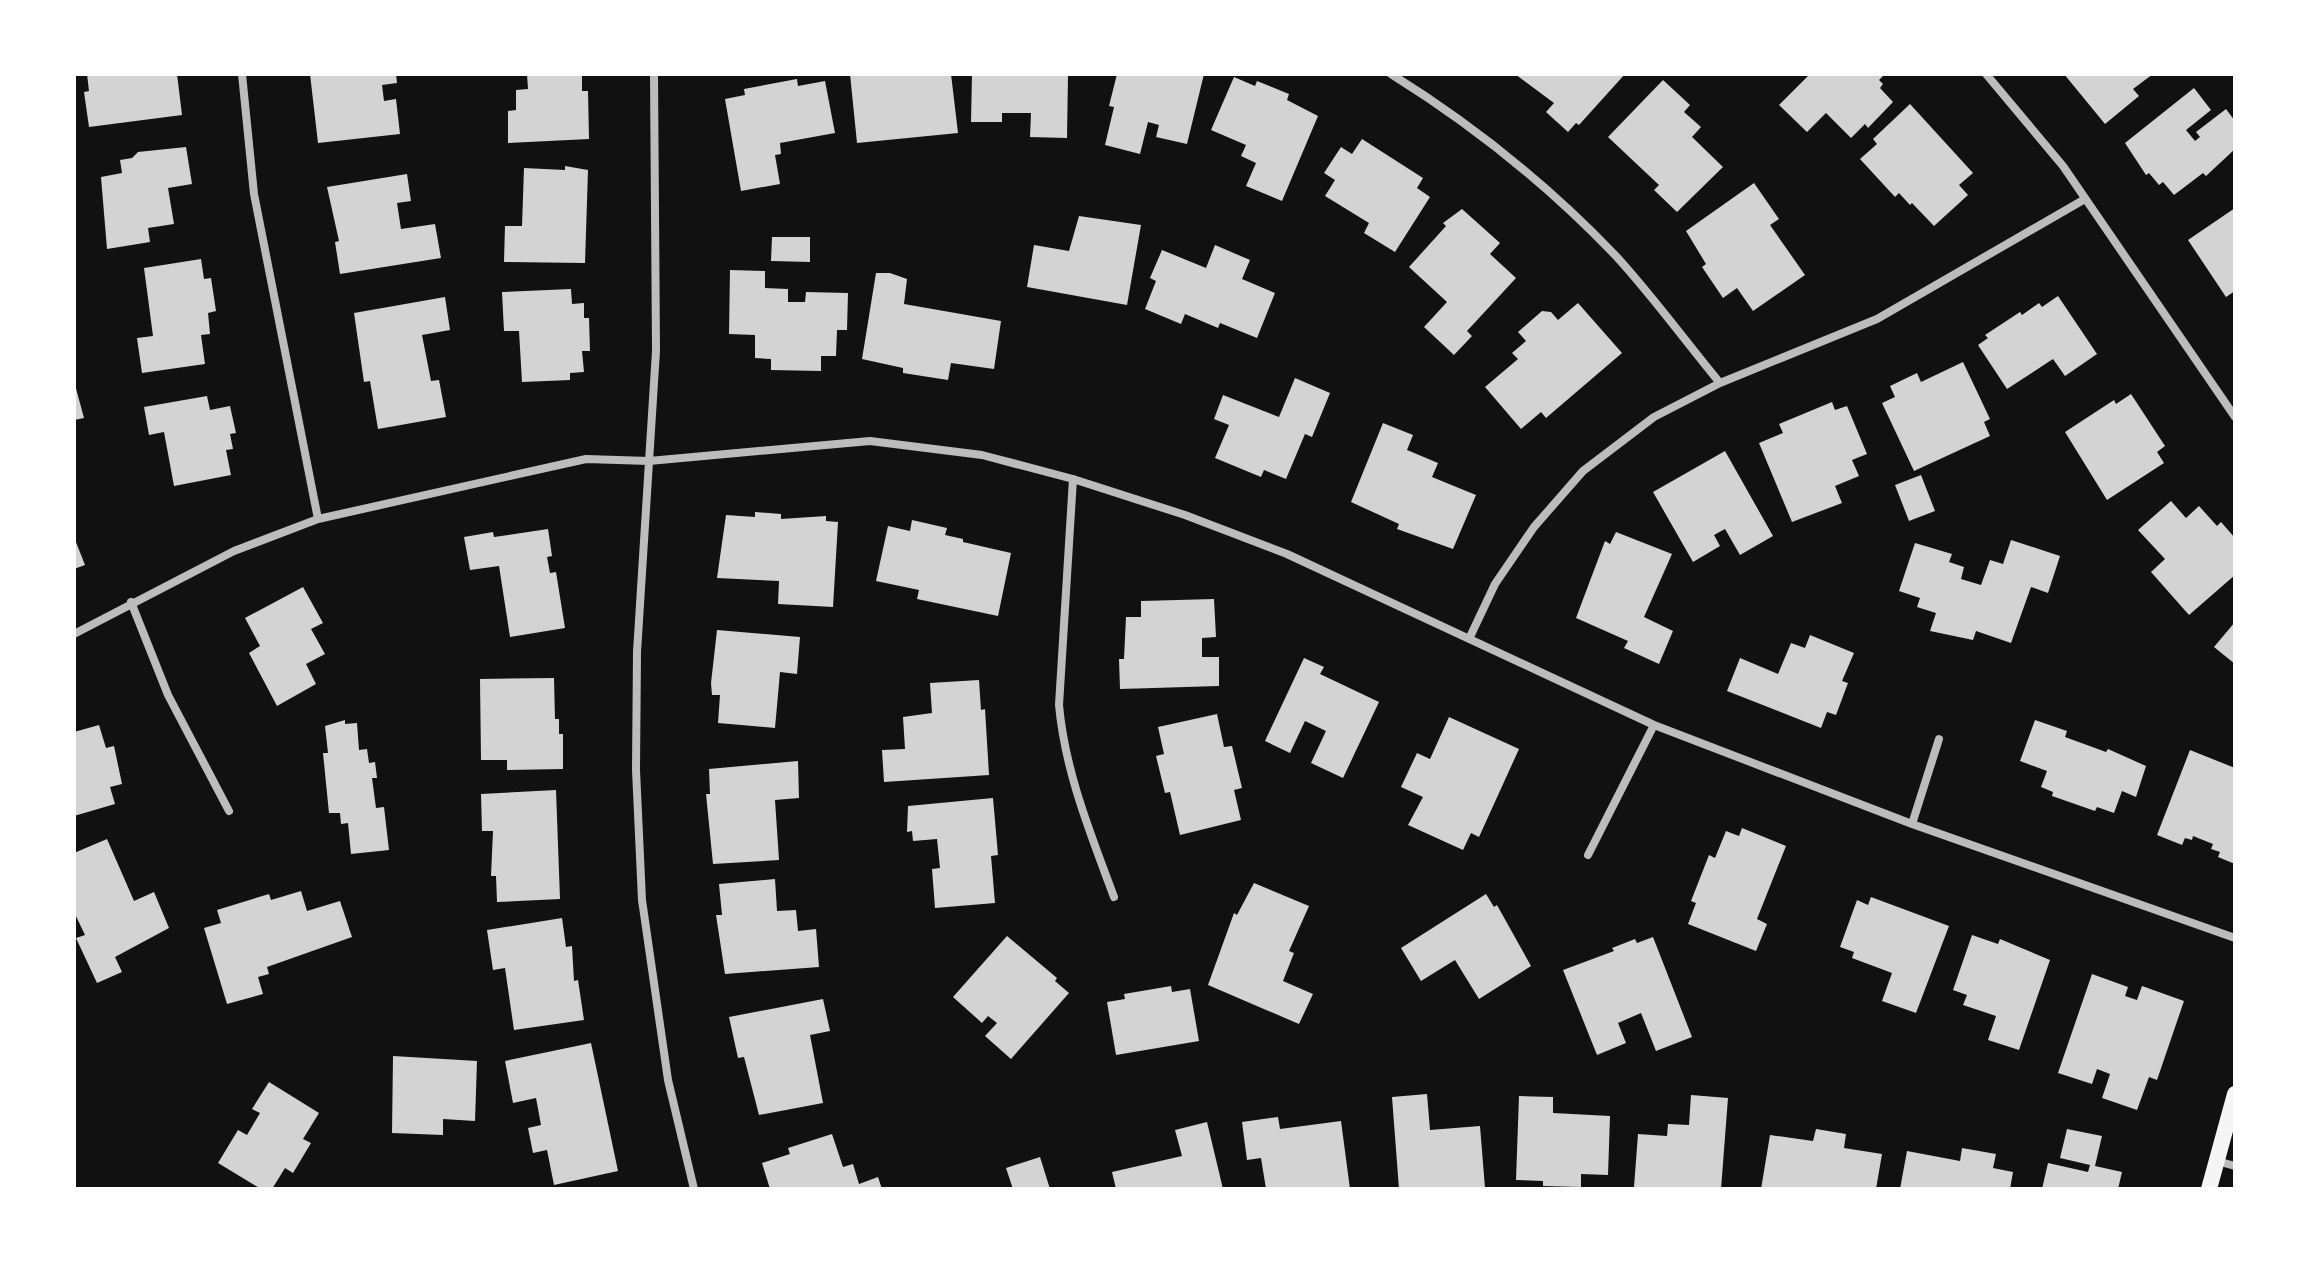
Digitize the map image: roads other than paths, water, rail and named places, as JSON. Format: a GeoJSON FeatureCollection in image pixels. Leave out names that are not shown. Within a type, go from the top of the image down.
{"type":"FeatureCollection","features":[{"type":"Feature","properties":{"kind":"main road"},"geometry":{"type":"LineString","coordinates":[[2209,1189],[2235,1094]]}},
{"type":"Feature","properties":{"kind":"street"},"geometry":{"type":"LineString","coordinates":[[242,74],[254,194],[318,519]]}},
{"type":"Feature","properties":{"kind":"street"},"geometry":{"type":"LineString","coordinates":[[654,74],[656,351],[637,652],[636,770],[642,900],[668,1080],[694,1189]]}},
{"type":"Feature","properties":{"kind":"street"},"geometry":{"type":"LineString","coordinates":[[1391,74],[1434,100],[1524,168],[1616,256],[1720,383]]}},
{"type":"Feature","properties":{"kind":"street"},"geometry":{"type":"LineString","coordinates":[[1986,74],[2063,166],[2235,417]]}},
{"type":"Feature","properties":{"kind":"street"},"geometry":{"type":"LineString","coordinates":[[1469,639],[1495,584],[1534,527],[1583,471],[1654,417],[1720,383],[1877,319],[2085,199]]}},
{"type":"Feature","properties":{"kind":"street"},"geometry":{"type":"LineString","coordinates":[[74,634],[234,551],[318,519],[586,459],[649,461],[870,441],[982,455],[1073,479],[1185,515],[1287,554],[1654,725],[1912,824],[2235,938]]}},
{"type":"Feature","properties":{"kind":"street"},"geometry":{"type":"LineString","coordinates":[[1073,479],[1059,705],[1062,740],[1082,809],[1114,897]]}},
{"type":"Feature","properties":{"kind":"street"},"geometry":{"type":"LineString","coordinates":[[131,602],[168,695],[229,811]]}},
{"type":"Feature","properties":{"kind":"street"},"geometry":{"type":"LineString","coordinates":[[1588,855],[1654,725]]}},
{"type":"Feature","properties":{"kind":"street"},"geometry":{"type":"LineString","coordinates":[[1912,824],[1939,739]]}},
{"type":"Feature","properties":{"kind":"street"},"geometry":{"type":"LineString","coordinates":[[2216,1161],[2235,1166]]}}]}
